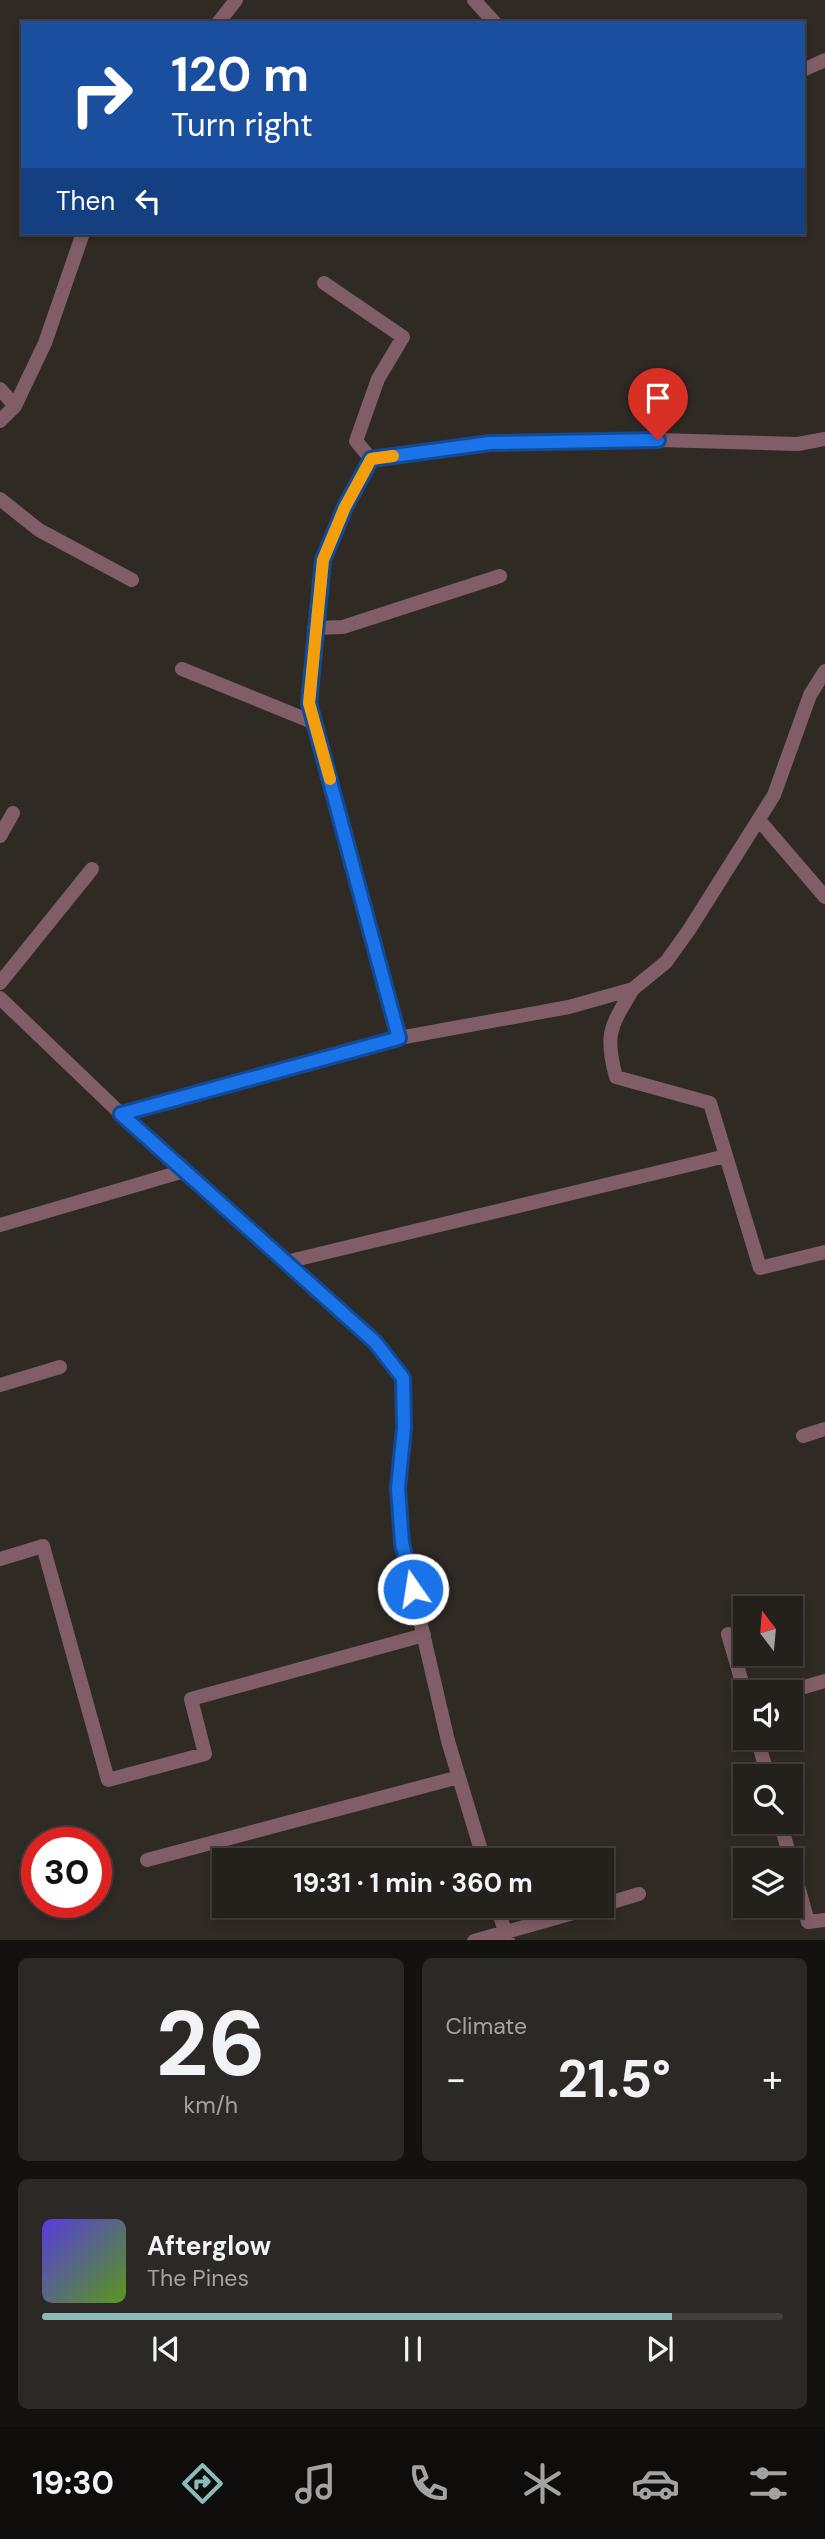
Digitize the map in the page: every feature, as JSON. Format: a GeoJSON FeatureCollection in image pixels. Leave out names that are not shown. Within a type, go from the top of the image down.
{"type":"FeatureCollection","features":[{"type":"Feature","properties":{"kind":"street"},"geometry":{"type":"LineString","coordinates":[[220,21],[236,0]]}},
{"type":"Feature","properties":{"kind":"street"},"geometry":{"type":"LineString","coordinates":[[474,0],[489,20]]}},
{"type":"Feature","properties":{"kind":"street"},"geometry":{"type":"LineString","coordinates":[[805,69],[825,60]]}},
{"type":"Feature","properties":{"kind":"street"},"geometry":{"type":"LineString","coordinates":[[0,421],[15,407],[45,343],[82,235]]}},
{"type":"Feature","properties":{"kind":"street"},"geometry":{"type":"LineString","coordinates":[[324,283],[403,337],[378,379],[356,441],[371,459]]}},
{"type":"Feature","properties":{"kind":"street"},"geometry":{"type":"LineString","coordinates":[[0,389],[15,407]]}},
{"type":"Feature","properties":{"kind":"street"},"geometry":{"type":"LineString","coordinates":[[371,459],[490,443],[658,440],[798,444],[825,439]]}},
{"type":"Feature","properties":{"kind":"street"},"geometry":{"type":"LineString","coordinates":[[371,459],[345,507],[323,560],[314,628],[309,703],[399,1038]]}},
{"type":"Feature","properties":{"kind":"street"},"geometry":{"type":"LineString","coordinates":[[0,499],[39,530],[132,580]]}},
{"type":"Feature","properties":{"kind":"street"},"geometry":{"type":"LineString","coordinates":[[314,628],[343,627],[500,576]]}},
{"type":"Feature","properties":{"kind":"street"},"geometry":{"type":"LineString","coordinates":[[182,669],[315,723]]}},
{"type":"Feature","properties":{"kind":"street"},"geometry":{"type":"LineString","coordinates":[[825,671],[810,695],[774,795],[666,962],[633,989],[611,1026],[610,1055],[616,1076],[710,1103],[760,1268],[825,1252]]}},
{"type":"Feature","properties":{"kind":"street"},"geometry":{"type":"LineString","coordinates":[[0,836],[13,813]]}},
{"type":"Feature","properties":{"kind":"street"},"geometry":{"type":"LineString","coordinates":[[759,820],[825,897]]}},
{"type":"Feature","properties":{"kind":"street"},"geometry":{"type":"LineString","coordinates":[[0,983],[92,869]]}},
{"type":"Feature","properties":{"kind":"street"},"geometry":{"type":"LineString","coordinates":[[121,1114],[399,1038],[569,1007],[633,989]]}},
{"type":"Feature","properties":{"kind":"street"},"geometry":{"type":"LineString","coordinates":[[0,998],[121,1114],[375,1342],[403,1378],[404,1428],[398,1488],[402,1543],[459,1777],[480,1848]]}},
{"type":"Feature","properties":{"kind":"street"},"geometry":{"type":"LineString","coordinates":[[286,1262],[726,1156]]}},
{"type":"Feature","properties":{"kind":"street"},"geometry":{"type":"LineString","coordinates":[[0,1225],[184,1171]]}},
{"type":"Feature","properties":{"kind":"street"},"geometry":{"type":"LineString","coordinates":[[0,1385],[60,1367]]}},
{"type":"Feature","properties":{"kind":"street"},"geometry":{"type":"LineString","coordinates":[[803,1436],[825,1429]]}},
{"type":"Feature","properties":{"kind":"street"},"geometry":{"type":"LineString","coordinates":[[0,1559],[43,1546],[108,1780],[205,1754],[191,1699],[424,1635]]}},
{"type":"Feature","properties":{"kind":"street"},"geometry":{"type":"LineString","coordinates":[[728,1634],[741,1680]]}},
{"type":"Feature","properties":{"kind":"street"},"geometry":{"type":"LineString","coordinates":[[803,1687],[825,1681]]}},
{"type":"Feature","properties":{"kind":"street"},"geometry":{"type":"LineString","coordinates":[[147,1860],[459,1777]]}},
{"type":"Feature","properties":{"kind":"street"},"geometry":{"type":"LineString","coordinates":[[614,1901],[639,1894]]}},
{"type":"Feature","properties":{"kind":"street"},"geometry":{"type":"LineString","coordinates":[[803,1904],[808,1922],[825,1920]]}},
{"type":"Feature","properties":{"kind":"street"},"geometry":{"type":"LineString","coordinates":[[501,1918],[506,1936]]}},
{"type":"Feature","properties":{"kind":"street"},"geometry":{"type":"LineString","coordinates":[[480,1940],[506,1936],[561,1918]]}},
{"type":"Feature","properties":{"kind":"slow traffic"},"geometry":{"type":"LineString","coordinates":[[330,779],[309,703],[323,560],[345,507],[371,459],[393,456]]}},
{"type":"Feature","properties":{"kind":"route"},"geometry":{"type":"LineString","coordinates":[[413,1589],[402,1543],[398,1488],[404,1428],[403,1378],[375,1342],[121,1114],[399,1038],[309,703],[323,560],[345,507],[371,459],[490,443],[658,440]]}}]}
